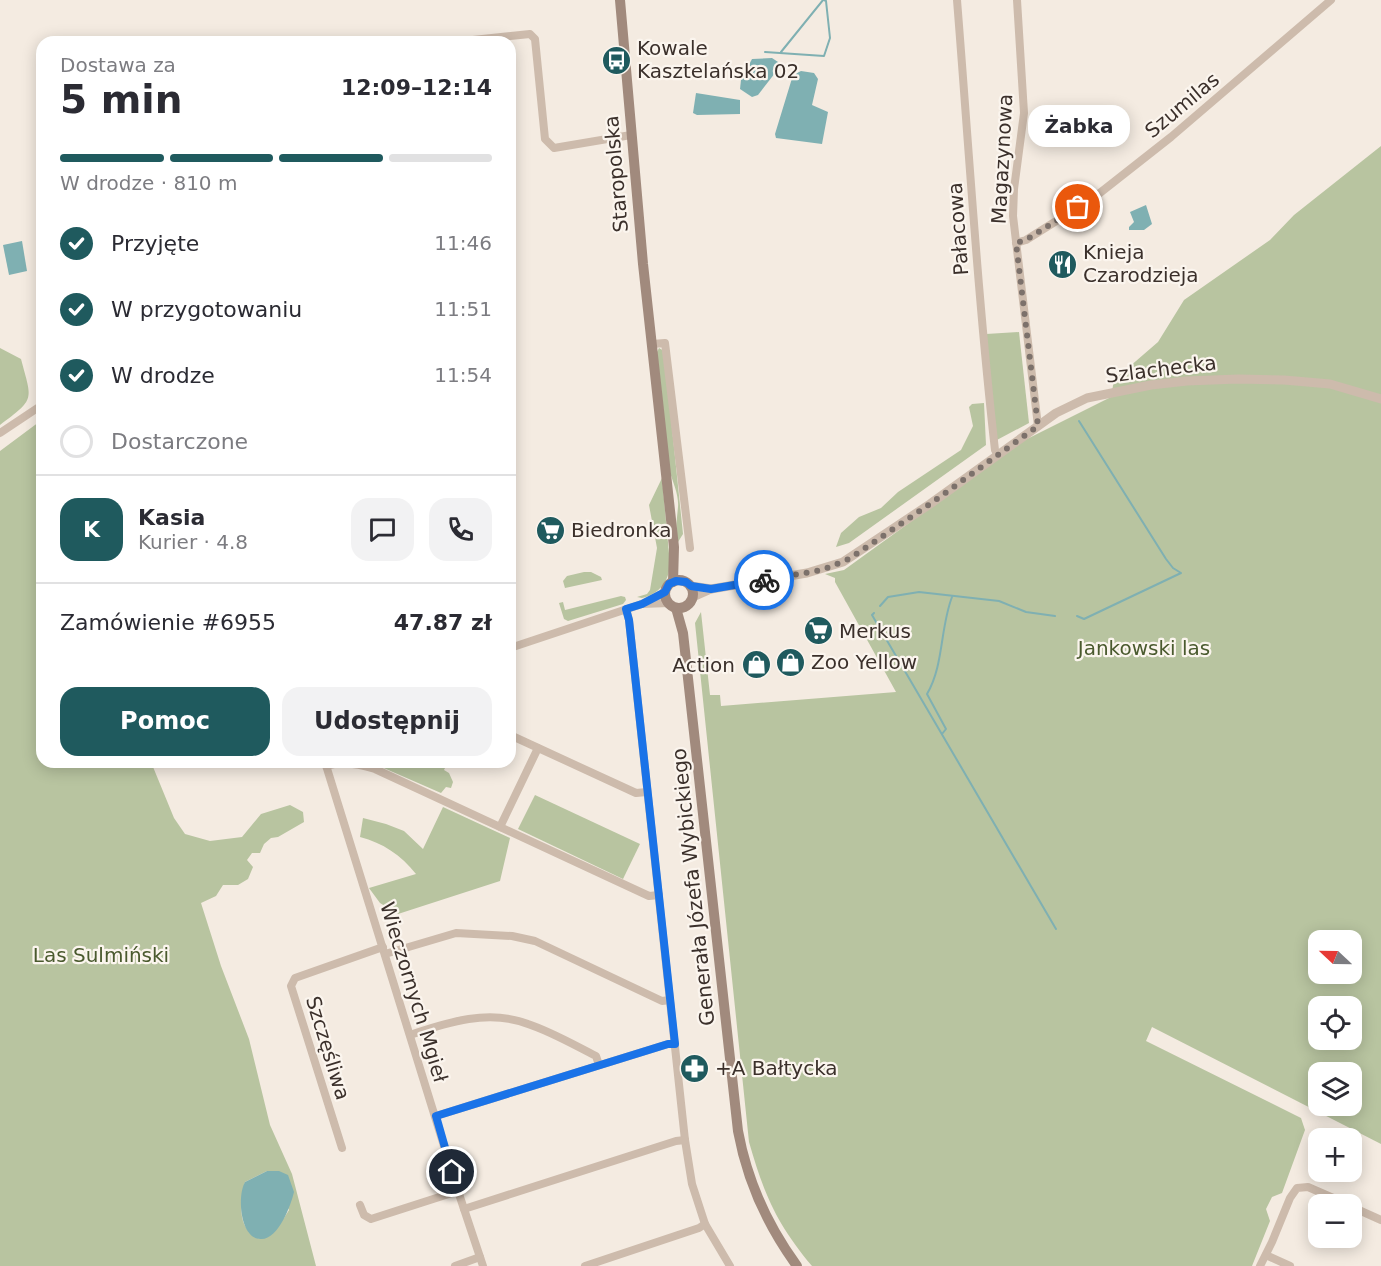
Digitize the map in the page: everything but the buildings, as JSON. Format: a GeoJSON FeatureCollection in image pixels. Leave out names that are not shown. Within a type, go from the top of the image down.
{"type":"FeatureCollection","features":[{"type":"Feature","properties":{"kind":"main road","name":"Staropolska"},"geometry":{"type":"LineString","coordinates":[[620,0],[652,344],[681,595]]}},
{"type":"Feature","properties":{"kind":"main road"},"geometry":{"type":"LineString","coordinates":[[665,592],[681,595]]}},
{"type":"Feature","properties":{"kind":"main road","name":"Generała Józefa Wybickiego"},"geometry":{"type":"LineString","coordinates":[[681,595],[683,633],[742,1155],[754,1190],[775,1233],[797,1266]]}},
{"type":"Feature","properties":{"kind":"street","name":"Pałacowa"},"geometry":{"type":"LineString","coordinates":[[957,0],[978,285],[995,450],[998,454]]}},
{"type":"Feature","properties":{"kind":"street","name":"Magazynowa"},"geometry":{"type":"LineString","coordinates":[[1017,0],[1024,113],[1014,189],[1013,216],[1038,426]]}},
{"type":"Feature","properties":{"kind":"street","name":"Szumilas"},"geometry":{"type":"LineString","coordinates":[[1016,243],[1026,240],[1096,196],[1171,137],[1331,0]]}},
{"type":"Feature","properties":{"kind":"street"},"geometry":{"type":"LineString","coordinates":[[511,36],[530,34],[535,39],[545,139],[554,148],[631,135]]}},
{"type":"Feature","properties":{"kind":"street"},"geometry":{"type":"LineString","coordinates":[[652,344],[665,343],[690,548]]}},
{"type":"Feature","properties":{"kind":"street","name":"Szlachecka"},"geometry":{"type":"LineString","coordinates":[[681,595],[807,573],[843,562],[1038,426],[1074,404],[1107,393],[1187,381],[1284,380],[1330,384],[1381,399]]}},
{"type":"Feature","properties":{"kind":"street"},"geometry":{"type":"LineString","coordinates":[[0,433],[36,409]]}},
{"type":"Feature","properties":{"kind":"street"},"geometry":{"type":"LineString","coordinates":[[674,547],[678,546],[687,534]]}},
{"type":"Feature","properties":{"kind":"street"},"geometry":{"type":"LineString","coordinates":[[642,604],[665,592]]}},
{"type":"Feature","properties":{"kind":"street"},"geometry":{"type":"LineString","coordinates":[[516,646],[642,604],[681,595]]}},
{"type":"Feature","properties":{"kind":"street"},"geometry":{"type":"LineString","coordinates":[[626,609],[685,1140],[692,1184],[705,1224],[730,1266]]}},
{"type":"Feature","properties":{"kind":"street"},"geometry":{"type":"LineString","coordinates":[[516,738],[636,794],[647,792]]}},
{"type":"Feature","properties":{"kind":"street"},"geometry":{"type":"LineString","coordinates":[[500,827],[538,748]]}},
{"type":"Feature","properties":{"kind":"street","name":"Wieczornych Mgieł"},"geometry":{"type":"LineString","coordinates":[[327,768],[482,1262]]}},
{"type":"Feature","properties":{"kind":"street"},"geometry":{"type":"LineString","coordinates":[[368,768],[648,896],[659,895]]}},
{"type":"Feature","properties":{"kind":"street","name":"Szczęśliwa"},"geometry":{"type":"LineString","coordinates":[[342,1148],[291,986],[295,978],[384,950],[456,933],[512,936],[535,941],[662,1001],[670,1000]]}},
{"type":"Feature","properties":{"kind":"street"},"geometry":{"type":"LineString","coordinates":[[410,1035],[456,1020],[512,1019],[535,1026],[596,1056],[599,1065]]}},
{"type":"Feature","properties":{"kind":"street"},"geometry":{"type":"LineString","coordinates":[[436,1116],[668,1044],[675,1044]]}},
{"type":"Feature","properties":{"kind":"street"},"geometry":{"type":"LineString","coordinates":[[464,1209],[685,1140]]}},
{"type":"Feature","properties":{"kind":"street"},"geometry":{"type":"LineString","coordinates":[[1260,1266],[1294,1191],[1300,1186],[1308,1186],[1325,1194]]}},
{"type":"Feature","properties":{"kind":"street"},"geometry":{"type":"LineString","coordinates":[[360,1205],[364,1215],[371,1219],[458,1191]]}},
{"type":"Feature","properties":{"kind":"street"},"geometry":{"type":"LineString","coordinates":[[1362,1211],[1381,1220]]}},
{"type":"Feature","properties":{"kind":"street"},"geometry":{"type":"LineString","coordinates":[[585,1266],[705,1224]]}},
{"type":"Feature","properties":{"kind":"street"},"geometry":{"type":"LineString","coordinates":[[1266,1255],[1290,1266]]}},
{"type":"Feature","properties":{"kind":"street"},"geometry":{"type":"LineString","coordinates":[[455,1266],[482,1262]]}},
{"type":"Feature","properties":{"kind":"green space","name":"Jankowski las"},"geometry":{"type":"Polygon","coordinates":[[[1381,146],[1381,1144],[1362,1134],[1362,1128],[1350,1128],[1326,1116],[1362,1116],[1362,1062],[1308,1062],[1308,1107],[1152,1027],[1146,1041],[1301,1118],[1305,1130],[1282,1193],[1272,1197],[1266,1209],[1270,1221],[1252,1266],[812,1266],[780,1222],[766,1193],[749,1142],[695,623],[701,612],[710,695],[720,695],[721,706],[896,692],[835,582],[835,578],[825,574],[844,570],[1021,442],[1111,397],[1114,380],[1158,342],[1184,300],[1270,240],[1294,215],[1381,146]]]}},
{"type":"Feature","properties":{"kind":"green space"},"geometry":{"type":"Polygon","coordinates":[[[1019,332],[1029,423],[995,441],[986,334],[1019,332]]]}},
{"type":"Feature","properties":{"kind":"green space"},"geometry":{"type":"Polygon","coordinates":[[[0,348],[21,359],[29,391],[28,398],[20,409],[0,425],[0,348]]]}},
{"type":"Feature","properties":{"kind":"green space"},"geometry":{"type":"Polygon","coordinates":[[[659,348],[664,351],[683,534],[678,542],[676,528],[678,503],[670,472],[657,352],[659,348]]]}},
{"type":"Feature","properties":{"kind":"green space"},"geometry":{"type":"Polygon","coordinates":[[[984,403],[986,445],[849,543],[836,547],[841,533],[859,517],[881,508],[898,492],[961,450],[973,426],[969,407],[972,404],[984,403]]]}},
{"type":"Feature","properties":{"kind":"green space","name":"Las Sulmiński"},"geometry":{"type":"Polygon","coordinates":[[[36,424],[36,768],[153,768],[174,818],[185,834],[210,841],[242,837],[261,814],[290,805],[303,812],[304,822],[278,837],[271,838],[264,844],[260,853],[252,853],[247,860],[253,867],[248,879],[238,885],[223,885],[216,896],[201,903],[221,966],[249,1039],[270,1125],[292,1174],[316,1266],[0,1266],[0,451],[36,424]],[[267,1171],[245,1182],[241,1206],[243,1222],[252,1234],[260,1239],[284,1218],[289,1210],[267,1171]]]}},
{"type":"Feature","properties":{"kind":"green space"},"geometry":{"type":"Polygon","coordinates":[[[662,478],[670,564],[668,576],[658,590],[642,598],[637,597],[647,594],[650,590],[657,548],[649,505],[662,478]]]}},
{"type":"Feature","properties":{"kind":"green space"},"geometry":{"type":"Polygon","coordinates":[[[591,572],[601,577],[602,580],[565,588],[563,581],[567,576],[591,572]]]}},
{"type":"Feature","properties":{"kind":"green space"},"geometry":{"type":"Polygon","coordinates":[[[621,596],[626,600],[623,604],[568,621],[564,619],[559,603],[563,602],[565,610],[621,596]]]}},
{"type":"Feature","properties":{"kind":"green space"},"geometry":{"type":"Polygon","coordinates":[[[384,768],[445,768],[444,770],[449,773],[453,782],[451,788],[446,787],[441,793],[384,768]]]}},
{"type":"Feature","properties":{"kind":"green space"},"geometry":{"type":"Polygon","coordinates":[[[535,795],[640,844],[623,879],[518,829],[535,795]]]}},
{"type":"Feature","properties":{"kind":"green space"},"geometry":{"type":"Polygon","coordinates":[[[443,807],[510,838],[500,881],[398,914],[380,903],[369,888],[416,874],[391,851],[360,837],[363,818],[404,831],[423,849],[443,807]]]}},
{"type":"Feature","properties":{"kind":"water"},"geometry":{"type":"Polygon","coordinates":[[[772,58],[778,62],[779,68],[758,95],[752,97],[740,89],[741,80],[752,59],[772,58]]]}},
{"type":"Feature","properties":{"kind":"water"},"geometry":{"type":"Polygon","coordinates":[[[801,71],[814,73],[818,79],[812,105],[828,112],[822,144],[776,138],[775,134],[793,75],[801,71]]]}},
{"type":"Feature","properties":{"kind":"water"},"geometry":{"type":"Polygon","coordinates":[[[696,93],[740,100],[740,114],[697,115],[693,113],[696,93]]]}},
{"type":"Feature","properties":{"kind":"water"},"geometry":{"type":"Polygon","coordinates":[[[1146,205],[1152,224],[1144,230],[1129,230],[1134,222],[1130,212],[1146,205]]]}},
{"type":"Feature","properties":{"kind":"water"},"geometry":{"type":"Polygon","coordinates":[[[22,241],[27,271],[9,275],[3,245],[22,241]]]}},
{"type":"Feature","properties":{"kind":"water"},"geometry":{"type":"Polygon","coordinates":[[[267,1171],[279,1171],[288,1175],[294,1192],[287,1213],[278,1228],[267,1238],[260,1239],[253,1237],[244,1224],[241,1197],[245,1182],[267,1171]]]}},
{"type":"Feature","properties":{"kind":"waterway"},"geometry":{"type":"LineString","coordinates":[[781,52],[823,0]]}},
{"type":"Feature","properties":{"kind":"waterway"},"geometry":{"type":"LineString","coordinates":[[765,52],[824,56],[830,38],[826,1],[824,0]]}},
{"type":"Feature","properties":{"kind":"waterway"},"geometry":{"type":"LineString","coordinates":[[1077,616],[1084,619],[1181,573],[1173,568],[1166,559],[1079,421]]}},
{"type":"Feature","properties":{"kind":"waterway"},"geometry":{"type":"LineString","coordinates":[[880,606],[888,597],[919,592],[999,601],[1026,612],[1055,616]]}},
{"type":"Feature","properties":{"kind":"waterway"},"geometry":{"type":"LineString","coordinates":[[942,734],[946,729],[927,694],[936,671],[952,597]]}},
{"type":"Feature","properties":{"kind":"waterway"},"geometry":{"type":"LineString","coordinates":[[874,613],[872,615],[1056,929]]}},
{"type":"Feature","properties":{"kind":"way so far"},"geometry":{"type":"LineString","coordinates":[[764,580],[822,570],[849,559],[1038,426],[1016,243],[1026,240],[1078,207]]}},
{"type":"Feature","properties":{"kind":"place","name":"Kowale Kasztelańska 02"},"geometry":{"type":"Point","coordinates":[616,60]}},
{"type":"Feature","properties":{"kind":"place","name":"Żabka"},"geometry":{"type":"Point","coordinates":[1078,207]}},
{"type":"Feature","properties":{"kind":"place","name":"Knieja Czarodzieja"},"geometry":{"type":"Point","coordinates":[1062,264]}},
{"type":"Feature","properties":{"kind":"place","name":"Biedronka"},"geometry":{"type":"Point","coordinates":[550,530]}},
{"type":"Feature","properties":{"kind":"place","name":"Merkus"},"geometry":{"type":"Point","coordinates":[818,631]}},
{"type":"Feature","properties":{"kind":"place","name":"Zoo Yellow"},"geometry":{"type":"Point","coordinates":[790,662]}},
{"type":"Feature","properties":{"kind":"place","name":"Action"},"geometry":{"type":"Point","coordinates":[756,665]}},
{"type":"Feature","properties":{"kind":"place","name":"+A Bałtycka"},"geometry":{"type":"Point","coordinates":[694,1068]}},
{"type":"Feature","properties":{"kind":"route"},"geometry":{"type":"LineString","coordinates":[[452,1172],[436,1116],[668,1044],[675,1044],[626,609],[642,604],[665,592],[669,584],[679,580],[691,586],[711,589],[764,580]]}}]}
